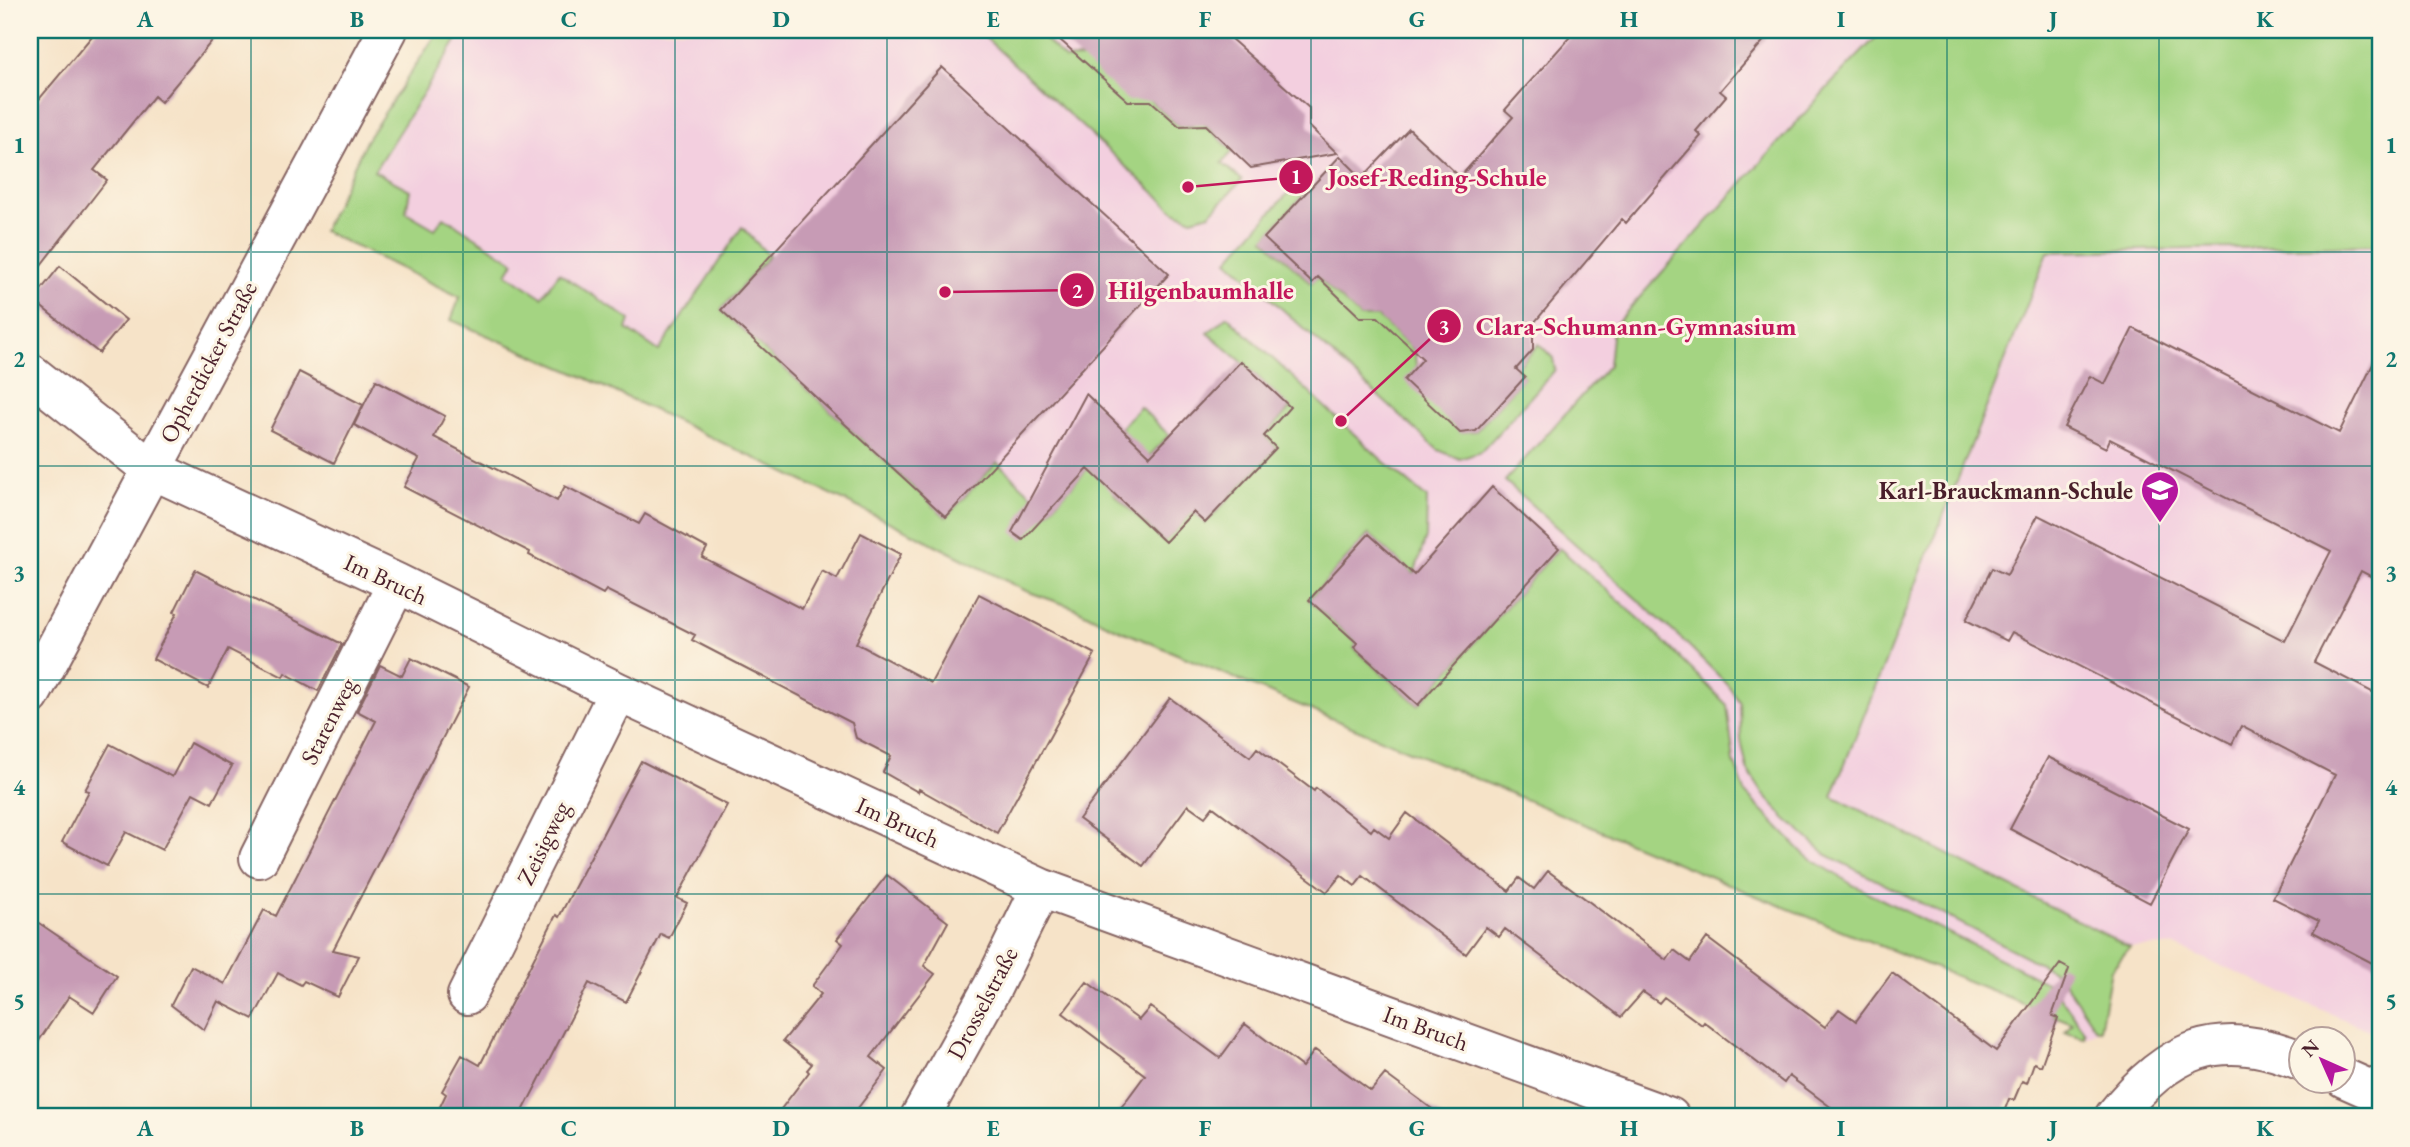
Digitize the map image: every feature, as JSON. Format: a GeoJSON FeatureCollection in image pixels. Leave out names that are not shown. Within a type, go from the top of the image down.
{"type":"FeatureCollection","features":[{"type":"Feature","properties":{"kind":"street","name":"Opherdicker Straße"},"geometry":{"type":"LineString","coordinates":[[30,696],[388,30]]}},
{"type":"Feature","properties":{"kind":"street","name":"Im Bruch"},"geometry":{"type":"LineString","coordinates":[[30,373],[150,469],[397,583],[618,692],[1041,888],[1670,1117]]}},
{"type":"Feature","properties":{"kind":"street","name":"Starenweg"},"geometry":{"type":"LineString","coordinates":[[259,858],[397,583]]}},
{"type":"Feature","properties":{"kind":"street","name":"Zeisigweg"},"geometry":{"type":"LineString","coordinates":[[467,995],[618,692]]}},
{"type":"Feature","properties":{"kind":"street","name":"Drosselstraße"},"geometry":{"type":"LineString","coordinates":[[920,1117],[993,986],[1041,888]]}},
{"type":"Feature","properties":{"kind":"street"},"geometry":{"type":"LineString","coordinates":[[2114,1117],[2133,1093],[2170,1061],[2207,1046],[2247,1044],[2288,1057]]}},
{"type":"Feature","properties":{"kind":"shaded area"},"geometry":{"type":"Polygon","coordinates":[[[437,30],[2380,30],[2380,1026],[2373,1032],[2175,946],[2130,947],[2111,970],[2100,1030],[2084,1037],[2065,1032],[2072,1023],[1754,895],[1110,626],[1075,608],[1026,591],[912,533],[584,377],[451,320],[460,297],[323,231],[366,141],[437,30]]]}},
{"type":"Feature","properties":{"kind":"green space"},"geometry":{"type":"Polygon","coordinates":[[[439,30],[463,30],[374,171],[410,190],[406,212],[435,229],[444,217],[514,262],[507,274],[542,297],[559,273],[630,320],[627,329],[659,351],[742,227],[769,256],[721,310],[946,517],[997,462],[1049,511],[1123,430],[1121,427],[1140,407],[1169,435],[1114,494],[1164,542],[1193,512],[1206,523],[1276,448],[1264,436],[1290,408],[1208,333],[1227,316],[1382,460],[1427,498],[1426,537],[1414,575],[1369,534],[1309,600],[1357,643],[1354,648],[1418,705],[1559,548],[1651,629],[1727,705],[1734,762],[1746,794],[1805,855],[1853,885],[2052,985],[2085,1032],[2084,1037],[2065,1032],[2072,1023],[1754,895],[1110,626],[1075,608],[1026,591],[912,533],[584,377],[451,320],[460,297],[323,231],[366,141],[439,30]]]}},
{"type":"Feature","properties":{"kind":"green space"},"geometry":{"type":"Polygon","coordinates":[[[977,30],[1035,30],[1065,59],[1081,58],[1144,95],[1179,126],[1192,126],[1199,119],[1233,151],[1222,163],[1242,180],[1210,214],[1192,219],[1174,211],[977,30]]]}},
{"type":"Feature","properties":{"kind":"green space"},"geometry":{"type":"Polygon","coordinates":[[[1883,30],[2380,30],[2380,245],[2048,252],[1832,796],[2130,947],[2111,970],[2100,1030],[2095,1028],[2058,973],[1827,855],[1785,818],[1764,795],[1747,769],[1741,740],[1740,703],[1728,685],[1687,644],[1505,481],[1609,365],[1613,327],[1830,85],[1883,30]]]}},
{"type":"Feature","properties":{"kind":"green space"},"geometry":{"type":"Polygon","coordinates":[[[1307,191],[1264,239],[1311,283],[1318,277],[1360,317],[1378,317],[1415,351],[1416,367],[1460,432],[1476,431],[1524,377],[1516,369],[1539,344],[1553,358],[1555,370],[1481,452],[1460,459],[1438,450],[1228,260],[1289,192],[1307,191]]]}},
{"type":"Feature","properties":{"kind":"building"},"geometry":{"type":"Polygon","coordinates":[[[97,30],[221,30],[161,102],[154,96],[94,170],[107,180],[30,279],[30,110],[97,30]]]}},
{"type":"Feature","properties":{"kind":"building"},"geometry":{"type":"Polygon","coordinates":[[[1049,30],[1221,30],[1309,108],[1309,126],[1337,153],[1251,168],[1206,125],[1179,126],[1151,101],[1128,101],[1049,30]]]}},
{"type":"Feature","properties":{"kind":"building"},"geometry":{"type":"Polygon","coordinates":[[[1576,30],[1773,30],[1720,91],[1726,96],[1696,131],[1701,136],[1626,223],[1622,219],[1533,324],[1533,350],[1516,369],[1525,377],[1476,431],[1460,433],[1404,380],[1423,359],[1378,317],[1360,317],[1318,277],[1312,283],[1264,238],[1340,156],[1362,178],[1409,129],[1460,177],[1513,117],[1505,110],[1576,30]]]}},
{"type":"Feature","properties":{"kind":"building"},"geometry":{"type":"Polygon","coordinates":[[[942,67],[1169,274],[946,517],[721,310],[942,67]]]}},
{"type":"Feature","properties":{"kind":"building"},"geometry":{"type":"Polygon","coordinates":[[[60,266],[126,320],[99,353],[33,300],[60,266]]]}},
{"type":"Feature","properties":{"kind":"building"},"geometry":{"type":"Polygon","coordinates":[[[2133,328],[2339,433],[2380,350],[2380,581],[2361,571],[2314,662],[2380,696],[2380,967],[2313,932],[2319,921],[2273,898],[2335,775],[2241,726],[2232,744],[2012,632],[2007,641],[1966,620],[1992,568],[2007,575],[2038,515],[2285,641],[2331,551],[2110,439],[2106,448],[2064,427],[2090,376],[2105,384],[2133,328]]]}},
{"type":"Feature","properties":{"kind":"building"},"geometry":{"type":"Polygon","coordinates":[[[1241,361],[1290,407],[1264,436],[1276,448],[1205,523],[1193,512],[1165,542],[1088,469],[1023,540],[1012,532],[1086,394],[1150,456],[1241,361]]]}},
{"type":"Feature","properties":{"kind":"building"},"geometry":{"type":"Polygon","coordinates":[[[299,372],[363,405],[334,463],[270,430],[299,372]]]}},
{"type":"Feature","properties":{"kind":"building"},"geometry":{"type":"Polygon","coordinates":[[[376,380],[445,416],[434,437],[557,501],[565,486],[639,524],[645,514],[707,548],[702,557],[802,609],[822,571],[837,579],[861,533],[901,554],[856,643],[931,683],[979,594],[1095,654],[997,833],[883,772],[891,756],[856,738],[852,723],[692,640],[695,635],[606,590],[603,594],[529,555],[530,552],[404,487],[419,459],[354,425],[376,380]]]}},
{"type":"Feature","properties":{"kind":"building"},"geometry":{"type":"Polygon","coordinates":[[[1492,487],[1559,548],[1418,705],[1354,647],[1357,643],[1309,600],[1369,534],[1414,575],[1492,487]]]}},
{"type":"Feature","properties":{"kind":"building"},"geometry":{"type":"Polygon","coordinates":[[[195,570],[342,644],[318,691],[285,673],[283,677],[228,649],[208,688],[153,659],[195,570]]]}},
{"type":"Feature","properties":{"kind":"building"},"geometry":{"type":"Polygon","coordinates":[[[411,658],[469,687],[333,950],[359,956],[338,997],[304,981],[301,985],[278,973],[253,1019],[218,1001],[204,1030],[171,1005],[191,966],[225,984],[264,910],[276,916],[376,721],[357,711],[380,665],[402,676],[411,658]]]}},
{"type":"Feature","properties":{"kind":"building"},"geometry":{"type":"Polygon","coordinates":[[[1170,698],[1250,757],[1257,748],[1314,791],[1316,788],[1371,831],[1374,827],[1389,838],[1407,813],[1509,891],[1519,878],[1534,889],[1548,871],[1667,960],[1674,950],[1690,962],[1707,938],[1825,1027],[1839,1009],[1856,1021],[1892,973],[1996,1051],[2060,964],[2069,969],[2052,1016],[2058,1018],[2041,1066],[2034,1063],[2027,1083],[2022,1081],[2014,1100],[2009,1099],[2002,1117],[1844,1117],[1789,1076],[1784,1083],[1704,1022],[1702,1025],[1664,997],[1659,1003],[1643,992],[1621,1017],[1505,929],[1499,937],[1486,927],[1466,954],[1363,876],[1355,886],[1341,875],[1327,892],[1213,807],[1205,817],[1188,805],[1143,866],[1079,819],[1170,698]]]}},
{"type":"Feature","properties":{"kind":"building"},"geometry":{"type":"Polygon","coordinates":[[[190,743],[232,766],[212,803],[193,793],[162,850],[126,832],[107,866],[62,842],[89,791],[85,790],[110,744],[172,777],[190,743]]]}},
{"type":"Feature","properties":{"kind":"building"},"geometry":{"type":"Polygon","coordinates":[[[2048,757],[2189,829],[2150,903],[2010,829],[2048,757]]]}},
{"type":"Feature","properties":{"kind":"building"},"geometry":{"type":"Polygon","coordinates":[[[641,761],[727,805],[677,898],[687,903],[669,938],[661,934],[626,1002],[589,983],[520,1117],[435,1117],[446,1094],[442,1091],[462,1055],[480,1065],[556,915],[559,917],[641,761]]]}},
{"type":"Feature","properties":{"kind":"building"},"geometry":{"type":"Polygon","coordinates":[[[887,875],[948,922],[924,966],[935,974],[871,1057],[887,1070],[851,1117],[775,1117],[809,1072],[807,1070],[812,1064],[783,1041],[821,994],[812,986],[843,944],[837,939],[887,875]]]}},
{"type":"Feature","properties":{"kind":"building"},"geometry":{"type":"Polygon","coordinates":[[[30,917],[117,976],[94,1012],[69,996],[30,1054],[30,917]]]}},
{"type":"Feature","properties":{"kind":"building"},"geometry":{"type":"Polygon","coordinates":[[[1087,982],[1139,1020],[1150,1007],[1220,1058],[1245,1024],[1302,1067],[1315,1050],[1371,1091],[1385,1074],[1443,1117],[1114,1117],[1145,1075],[1063,1013],[1087,982]]]}},
{"type":"Feature","properties":{"kind":"place","name":"Josef-Reding-Schule"},"geometry":{"type":"Point","coordinates":[1188,187]}},
{"type":"Feature","properties":{"kind":"place","name":"Hilgenbaumhalle"},"geometry":{"type":"Point","coordinates":[945,292]}},
{"type":"Feature","properties":{"kind":"place","name":"Clara-Schumann-Gymnasium"},"geometry":{"type":"Point","coordinates":[1341,421]}},
{"type":"Feature","properties":{"kind":"place","name":"Karl-Brauckmann-Schule"},"geometry":{"type":"Point","coordinates":[2160,524]}}]}
